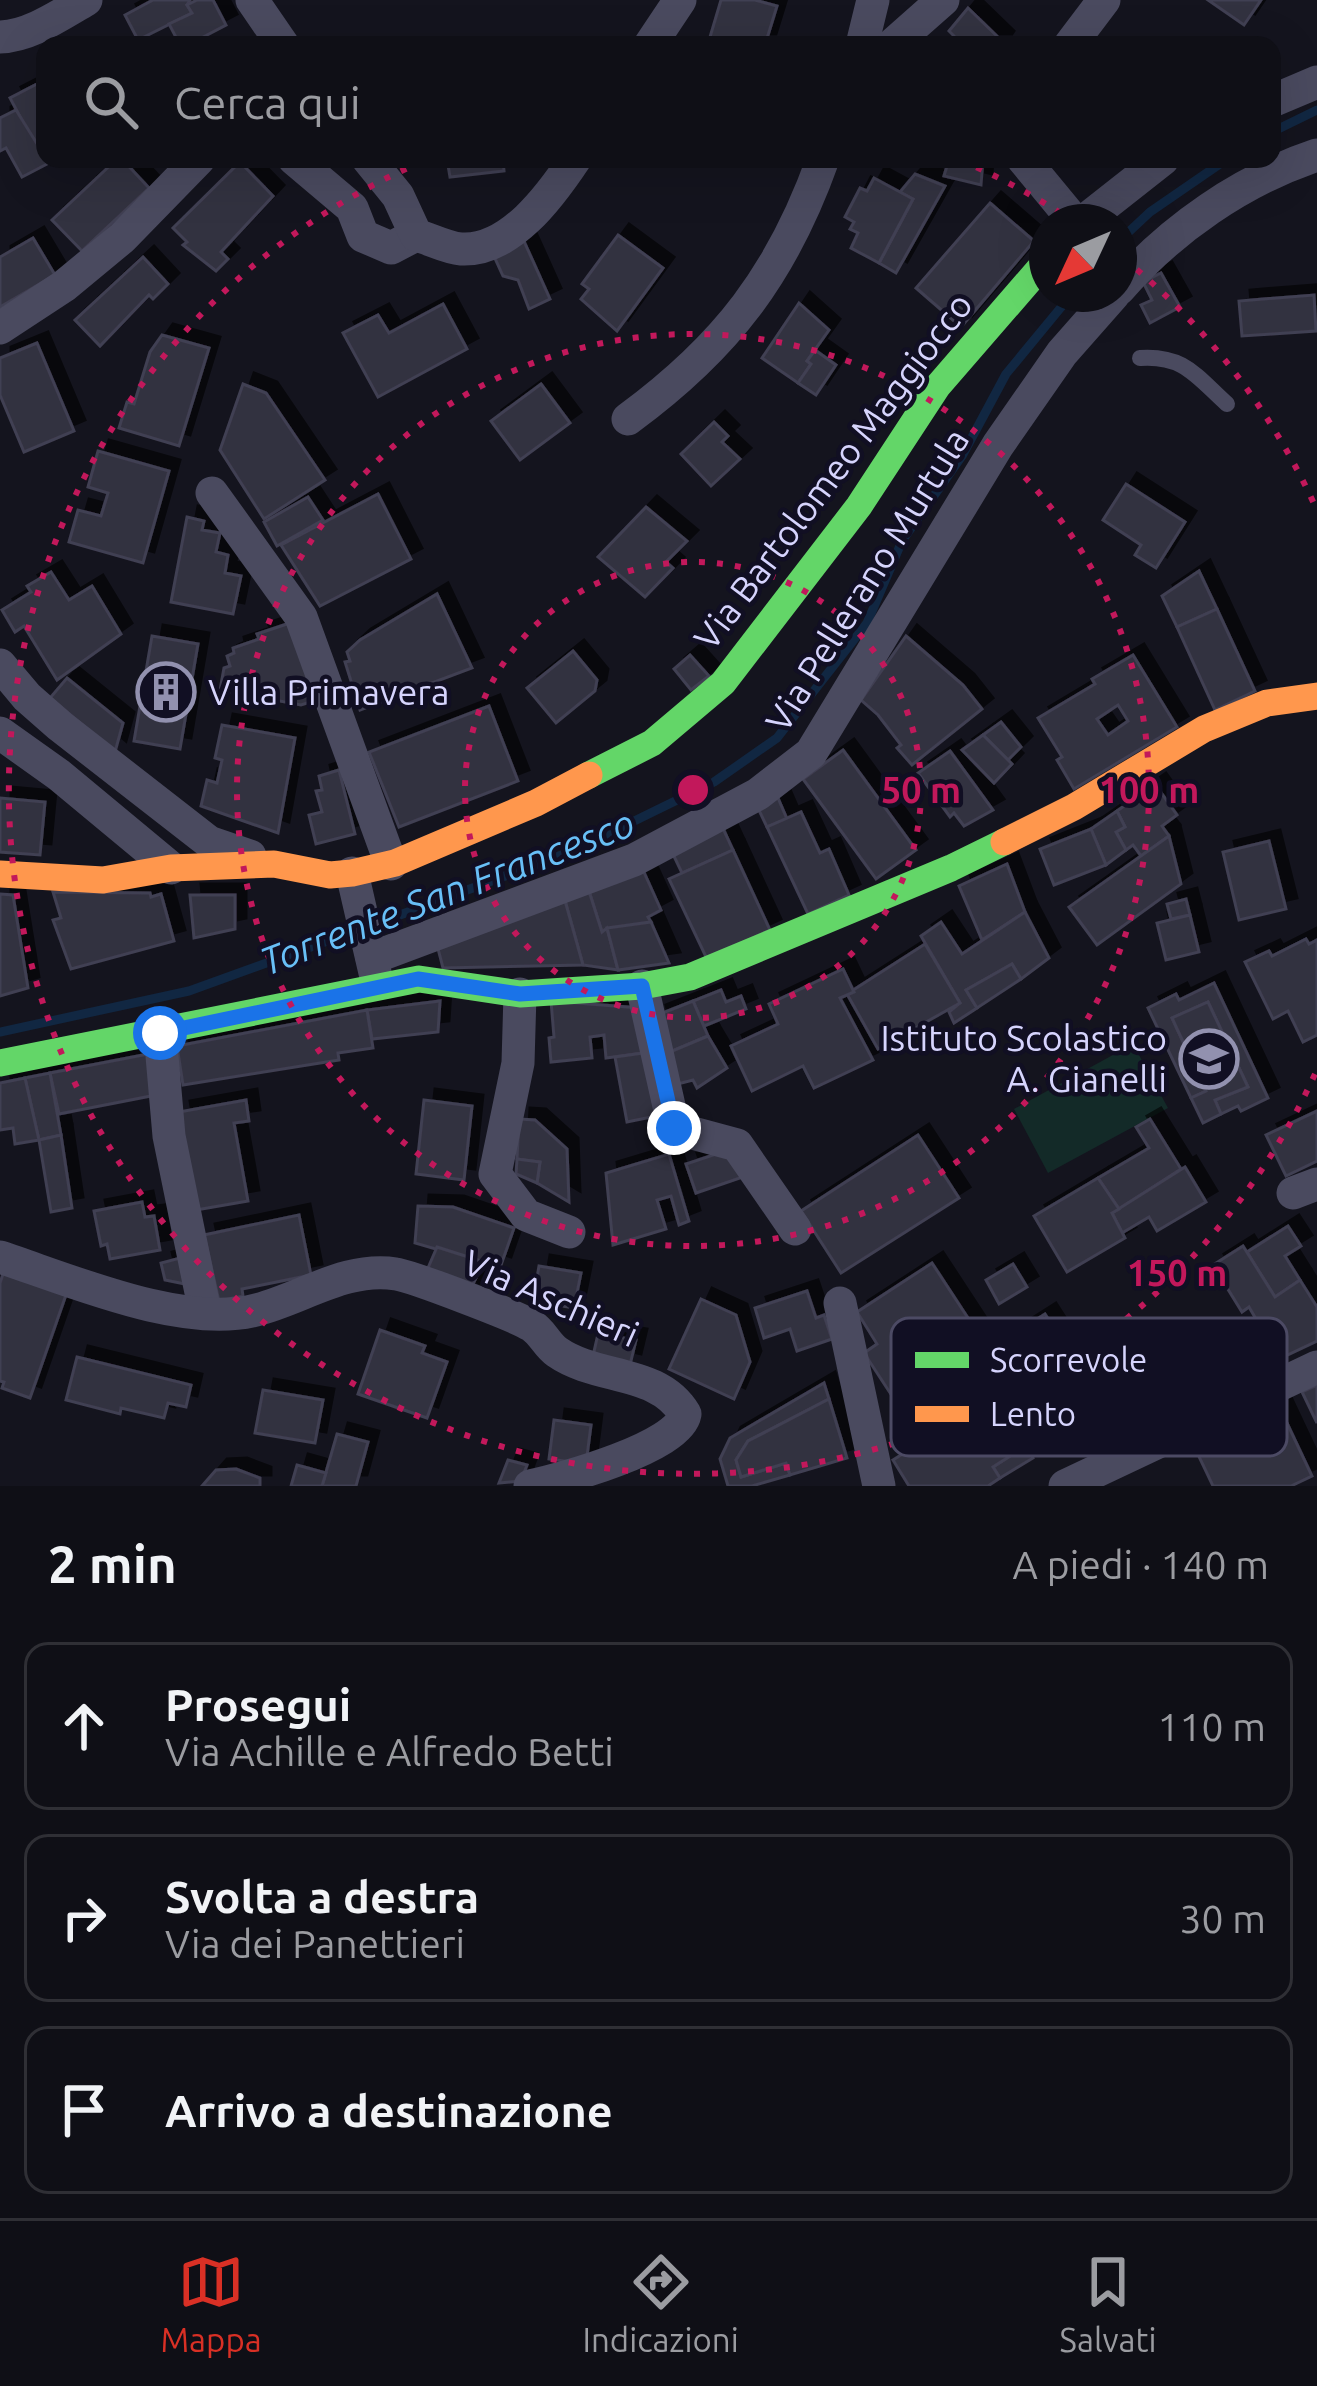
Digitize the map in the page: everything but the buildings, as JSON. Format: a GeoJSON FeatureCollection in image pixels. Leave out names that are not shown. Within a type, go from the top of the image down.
{"type":"FeatureCollection","features":[{"type":"Feature","properties":{"kind":"street"},"geometry":{"type":"LineString","coordinates":[[0,37],[33,28],[86,0]]}},
{"type":"Feature","properties":{"kind":"street"},"geometry":{"type":"LineString","coordinates":[[252,0],[277,36]]}},
{"type":"Feature","properties":{"kind":"street"},"geometry":{"type":"LineString","coordinates":[[656,36],[680,0]]}},
{"type":"Feature","properties":{"kind":"street"},"geometry":{"type":"LineString","coordinates":[[864,36],[873,0]]}},
{"type":"Feature","properties":{"kind":"street"},"geometry":{"type":"LineString","coordinates":[[902,36],[943,0]]}},
{"type":"Feature","properties":{"kind":"street"},"geometry":{"type":"LineString","coordinates":[[1077,36],[1104,0]]}},
{"type":"Feature","properties":{"kind":"street"},"geometry":{"type":"LineString","coordinates":[[1281,97],[1317,82]]}},
{"type":"Feature","properties":{"kind":"street","name":"Via Pellerano Murtula"},"geometry":{"type":"LineString","coordinates":[[1137,269],[1159,245],[1234,194],[1317,155]]}},
{"type":"Feature","properties":{"kind":"street"},"geometry":{"type":"LineString","coordinates":[[0,328],[64,286],[122,238],[190,168]]}},
{"type":"Feature","properties":{"kind":"street"},"geometry":{"type":"LineString","coordinates":[[305,168],[352,208],[363,236],[391,248],[416,235],[461,249],[501,242],[568,168]]}},
{"type":"Feature","properties":{"kind":"street"},"geometry":{"type":"LineString","coordinates":[[375,168],[398,196],[416,235]]}},
{"type":"Feature","properties":{"kind":"street"},"geometry":{"type":"LineString","coordinates":[[628,419],[681,380],[745,312],[776,266],[821,168]]}},
{"type":"Feature","properties":{"kind":"street"},"geometry":{"type":"LineString","coordinates":[[1031,168],[1063,204]]}},
{"type":"Feature","properties":{"kind":"street"},"geometry":{"type":"LineString","coordinates":[[1103,204],[1151,168]]}},
{"type":"Feature","properties":{"kind":"street","name":"Via Bartolomeo Maggiocco"},"geometry":{"type":"LineString","coordinates":[[353,880],[599,772],[652,742],[723,683],[860,506],[937,387],[1029,281]]}},
{"type":"Feature","properties":{"kind":"street","name":"Via Pellerano Murtula"},"geometry":{"type":"LineString","coordinates":[[375,972],[634,860],[758,794],[811,753],[998,445],[1062,353],[1098,312]]}},
{"type":"Feature","properties":{"kind":"street"},"geometry":{"type":"LineString","coordinates":[[212,493],[301,616],[391,864]]}},
{"type":"Feature","properties":{"kind":"street"},"geometry":{"type":"LineString","coordinates":[[0,664],[60,727],[209,842],[274,864],[353,880],[375,972]]}},
{"type":"Feature","properties":{"kind":"street"},"geometry":{"type":"LineString","coordinates":[[0,1063],[160,1033],[375,972],[520,994],[642,986],[690,977],[951,868],[1074,807],[1204,729],[1267,703],[1317,696]]}},
{"type":"Feature","properties":{"kind":"street"},"geometry":{"type":"LineString","coordinates":[[0,733],[171,868]]}},
{"type":"Feature","properties":{"kind":"street"},"geometry":{"type":"LineString","coordinates":[[0,874],[103,880],[171,868],[274,864]]}},
{"type":"Feature","properties":{"kind":"street"},"geometry":{"type":"LineString","coordinates":[[642,986],[674,1128],[737,1145],[795,1228]]}},
{"type":"Feature","properties":{"kind":"street"},"geometry":{"type":"LineString","coordinates":[[520,994],[518,1063],[495,1174],[526,1215],[568,1232]]}},
{"type":"Feature","properties":{"kind":"street"},"geometry":{"type":"LineString","coordinates":[[160,1033],[169,1136],[205,1312]]}},
{"type":"Feature","properties":{"kind":"street","name":"Via Aschieri"},"geometry":{"type":"LineString","coordinates":[[0,1257],[100,1290],[205,1312],[255,1311],[356,1274],[398,1274],[526,1322],[555,1351],[654,1385],[676,1399],[685,1414],[683,1424],[668,1436],[624,1457],[530,1486]]}},
{"type":"Feature","properties":{"kind":"street"},"geometry":{"type":"LineString","coordinates":[[840,1303],[879,1486]]}},
{"type":"Feature","properties":{"kind":"street"},"geometry":{"type":"LineString","coordinates":[[1287,1381],[1317,1367]]}},
{"type":"Feature","properties":{"kind":"street"},"geometry":{"type":"LineString","coordinates":[[1065,1486],[1129,1456]]}},
{"type":"Feature","properties":{"kind":"lane"},"geometry":{"type":"LineString","coordinates":[[1140,358],[1167,356],[1190,368],[1227,404]]}},
{"type":"Feature","properties":{"kind":"green space"},"geometry":{"type":"Polygon","coordinates":[[[1133,1044],[1168,1108],[1048,1173],[1014,1109],[1133,1044]]]}},
{"type":"Feature","properties":{"kind":"waterway","name":"Torrente San Francesco"},"geometry":{"type":"LineString","coordinates":[[1281,128],[1317,110]]}},
{"type":"Feature","properties":{"kind":"waterway","name":"Torrente San Francesco"},"geometry":{"type":"LineString","coordinates":[[1137,224],[1214,168]]}},
{"type":"Feature","properties":{"kind":"waterway","name":"Torrente San Francesco"},"geometry":{"type":"LineString","coordinates":[[373,925],[575,850],[714,782],[777,738],[867,623],[902,541],[962,456],[1006,374],[1057,312]]}},
{"type":"Feature","properties":{"kind":"waterway","name":"Torrente San Francesco"},"geometry":{"type":"LineString","coordinates":[[0,1032],[189,991],[358,930]]}},
{"type":"Feature","properties":{"kind":"traffic: fast"},"geometry":{"type":"LineString","coordinates":[[589,775],[652,743],[723,683],[859,506],[937,387],[1029,281]]}},
{"type":"Feature","properties":{"kind":"traffic: fast"},"geometry":{"type":"LineString","coordinates":[[0,1063],[419,979],[520,994],[642,986],[690,977],[1004,842]]}},
{"type":"Feature","properties":{"kind":"traffic: slow"},"geometry":{"type":"LineString","coordinates":[[1004,842],[1074,807],[1204,729],[1267,703],[1317,696]]}},
{"type":"Feature","properties":{"kind":"traffic: slow"},"geometry":{"type":"LineString","coordinates":[[0,874],[103,880],[171,868],[274,864],[330,875],[352,873],[395,863],[536,803],[589,775]]}},
{"type":"Feature","properties":{"kind":"place","name":"Villa Primavera"},"geometry":{"type":"Point","coordinates":[166,692]}},
{"type":"Feature","properties":{"kind":"place","name":"Istituto Scolastico A. Gianelli"},"geometry":{"type":"Point","coordinates":[1209,1059]}},
{"type":"Feature","properties":{"kind":"route"},"geometry":{"type":"LineString","coordinates":[[160,1033],[418,979],[520,994],[642,986],[674,1128]]}}]}
